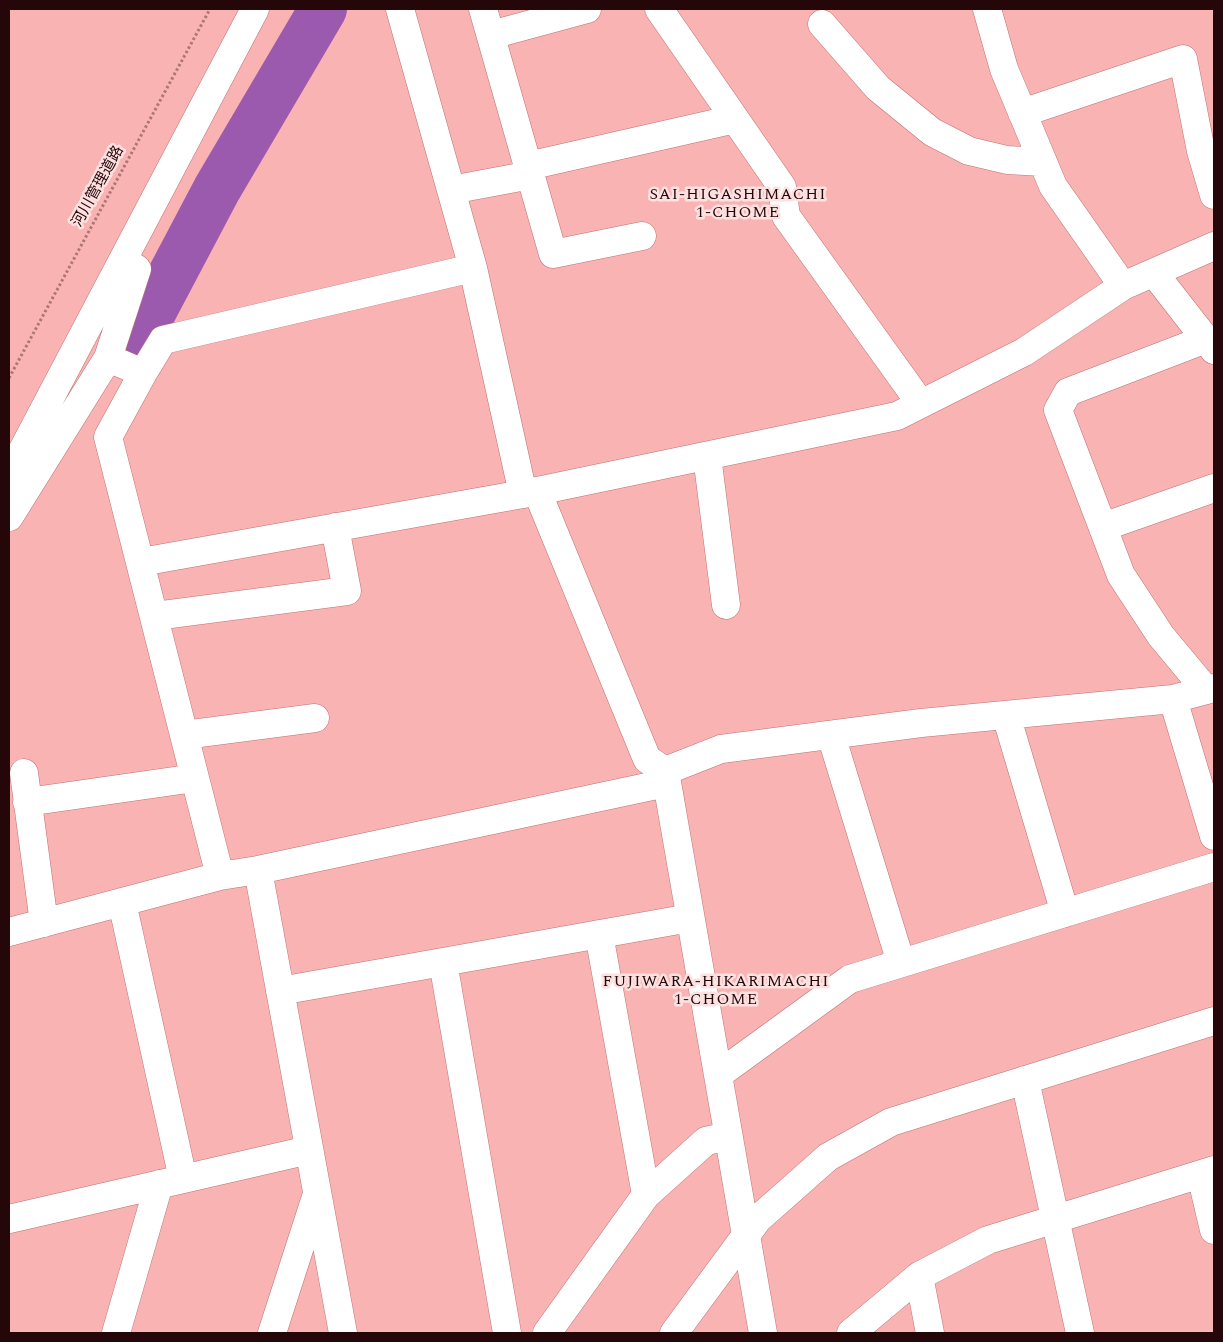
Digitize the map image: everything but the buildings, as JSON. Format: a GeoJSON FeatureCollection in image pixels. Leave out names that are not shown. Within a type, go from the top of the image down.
{"type":"FeatureCollection","features":[{"type":"Feature","properties":{"kind":"street"},"geometry":{"type":"LineString","coordinates":[[9,476],[255,9]]}},
{"type":"Feature","properties":{"kind":"street"},"geometry":{"type":"LineString","coordinates":[[400,9],[473,268],[530,492],[647,759],[666,777],[763,1333]]}},
{"type":"Feature","properties":{"kind":"street"},"geometry":{"type":"LineString","coordinates":[[483,9],[553,254],[642,236]]}},
{"type":"Feature","properties":{"kind":"street"},"geometry":{"type":"LineString","coordinates":[[491,34],[587,9]]}},
{"type":"Feature","properties":{"kind":"street"},"geometry":{"type":"LineString","coordinates":[[658,9],[782,187],[786,216],[921,404]]}},
{"type":"Feature","properties":{"kind":"street"},"geometry":{"type":"LineString","coordinates":[[987,9],[1004,69],[1053,186],[1123,286]]}},
{"type":"Feature","properties":{"kind":"street"},"geometry":{"type":"LineString","coordinates":[[822,24],[878,88],[932,132],[970,151],[1007,160],[1043,162]]}},
{"type":"Feature","properties":{"kind":"street"},"geometry":{"type":"LineString","coordinates":[[1022,113],[1183,59],[1201,151],[1214,195]]}},
{"type":"Feature","properties":{"kind":"street"},"geometry":{"type":"LineString","coordinates":[[452,190],[735,119]]}},
{"type":"Feature","properties":{"kind":"street"},"geometry":{"type":"LineString","coordinates":[[141,562],[530,492],[897,416],[1024,352],[1123,286],[1214,246]]}},
{"type":"Feature","properties":{"kind":"street"},"geometry":{"type":"LineString","coordinates":[[9,517],[108,358],[137,270],[123,260]]}},
{"type":"Feature","properties":{"kind":"street"},"geometry":{"type":"LineString","coordinates":[[220,876],[108,437],[163,340],[473,268]]}},
{"type":"Feature","properties":{"kind":"street"},"geometry":{"type":"LineString","coordinates":[[9,932],[220,876],[258,870],[666,777],[721,749],[920,723],[1173,699],[1210,689],[1161,636],[1121,576],[1058,410],[1068,392],[1206,331],[1154,273]]}},
{"type":"Feature","properties":{"kind":"street"},"geometry":{"type":"LineString","coordinates":[[108,358],[144,373]]}},
{"type":"Feature","properties":{"kind":"street"},"geometry":{"type":"LineString","coordinates":[[707,456],[726,605]]}},
{"type":"Feature","properties":{"kind":"street"},"geometry":{"type":"LineString","coordinates":[[1103,527],[1214,488]]}},
{"type":"Feature","properties":{"kind":"street"},"geometry":{"type":"LineString","coordinates":[[155,616],[347,591],[335,527]]}},
{"type":"Feature","properties":{"kind":"street"},"geometry":{"type":"LineString","coordinates":[[1173,699],[1214,836]]}},
{"type":"Feature","properties":{"kind":"street"},"geometry":{"type":"LineString","coordinates":[[1006,715],[1065,913]]}},
{"type":"Feature","properties":{"kind":"street"},"geometry":{"type":"LineString","coordinates":[[184,735],[315,718]]}},
{"type":"Feature","properties":{"kind":"street"},"geometry":{"type":"LineString","coordinates":[[831,735],[901,963]]}},
{"type":"Feature","properties":{"kind":"street"},"geometry":{"type":"LineString","coordinates":[[24,773],[44,923]]}},
{"type":"Feature","properties":{"kind":"street"},"geometry":{"type":"LineString","coordinates":[[28,802],[195,778]]}},
{"type":"Feature","properties":{"kind":"street"},"geometry":{"type":"LineString","coordinates":[[718,1075],[850,979],[1214,868]]}},
{"type":"Feature","properties":{"kind":"street"},"geometry":{"type":"LineString","coordinates":[[258,870],[343,1333]]}},
{"type":"Feature","properties":{"kind":"street"},"geometry":{"type":"LineString","coordinates":[[116,1333],[171,1182],[122,902]]}},
{"type":"Feature","properties":{"kind":"street"},"geometry":{"type":"LineString","coordinates":[[280,991],[690,918]]}},
{"type":"Feature","properties":{"kind":"street"},"geometry":{"type":"LineString","coordinates":[[599,934],[646,1195]]}},
{"type":"Feature","properties":{"kind":"street"},"geometry":{"type":"LineString","coordinates":[[443,962],[507,1333]]}},
{"type":"Feature","properties":{"kind":"street"},"geometry":{"type":"LineString","coordinates":[[674,1333],[758,1219],[836,1152],[891,1122],[1214,1020]]}},
{"type":"Feature","properties":{"kind":"street"},"geometry":{"type":"LineString","coordinates":[[1025,1080],[1080,1333]]}},
{"type":"Feature","properties":{"kind":"street"},"geometry":{"type":"LineString","coordinates":[[546,1333],[646,1195],[706,1141],[728,1136]]}},
{"type":"Feature","properties":{"kind":"street"},"geometry":{"type":"LineString","coordinates":[[9,1219],[309,1150]]}},
{"type":"Feature","properties":{"kind":"street"},"geometry":{"type":"LineString","coordinates":[[851,1333],[919,1276],[988,1240],[1208,1172],[1214,1230]]}},
{"type":"Feature","properties":{"kind":"street"},"geometry":{"type":"LineString","coordinates":[[272,1333],[317,1194]]}},
{"type":"Feature","properties":{"kind":"street"},"geometry":{"type":"LineString","coordinates":[[919,1276],[930,1333]]}},
{"type":"Feature","properties":{"kind":"path","name":"河川管理道路"},"geometry":{"type":"LineString","coordinates":[[9,378],[210,9]]}},
{"type":"Feature","properties":{"kind":"waterway"},"geometry":{"type":"LineString","coordinates":[[125,325],[141,333],[217,189],[323,9]]}},
{"type":"Feature","properties":{"kind":"district","name":"SAI-HIGASHIMACHI 1-CHOME"},"geometry":{"type":"Point","coordinates":[738,205]}},
{"type":"Feature","properties":{"kind":"district","name":"FUJIWARA-HIKARIMACHI 1-CHOME"},"geometry":{"type":"Point","coordinates":[716,992]}}]}
